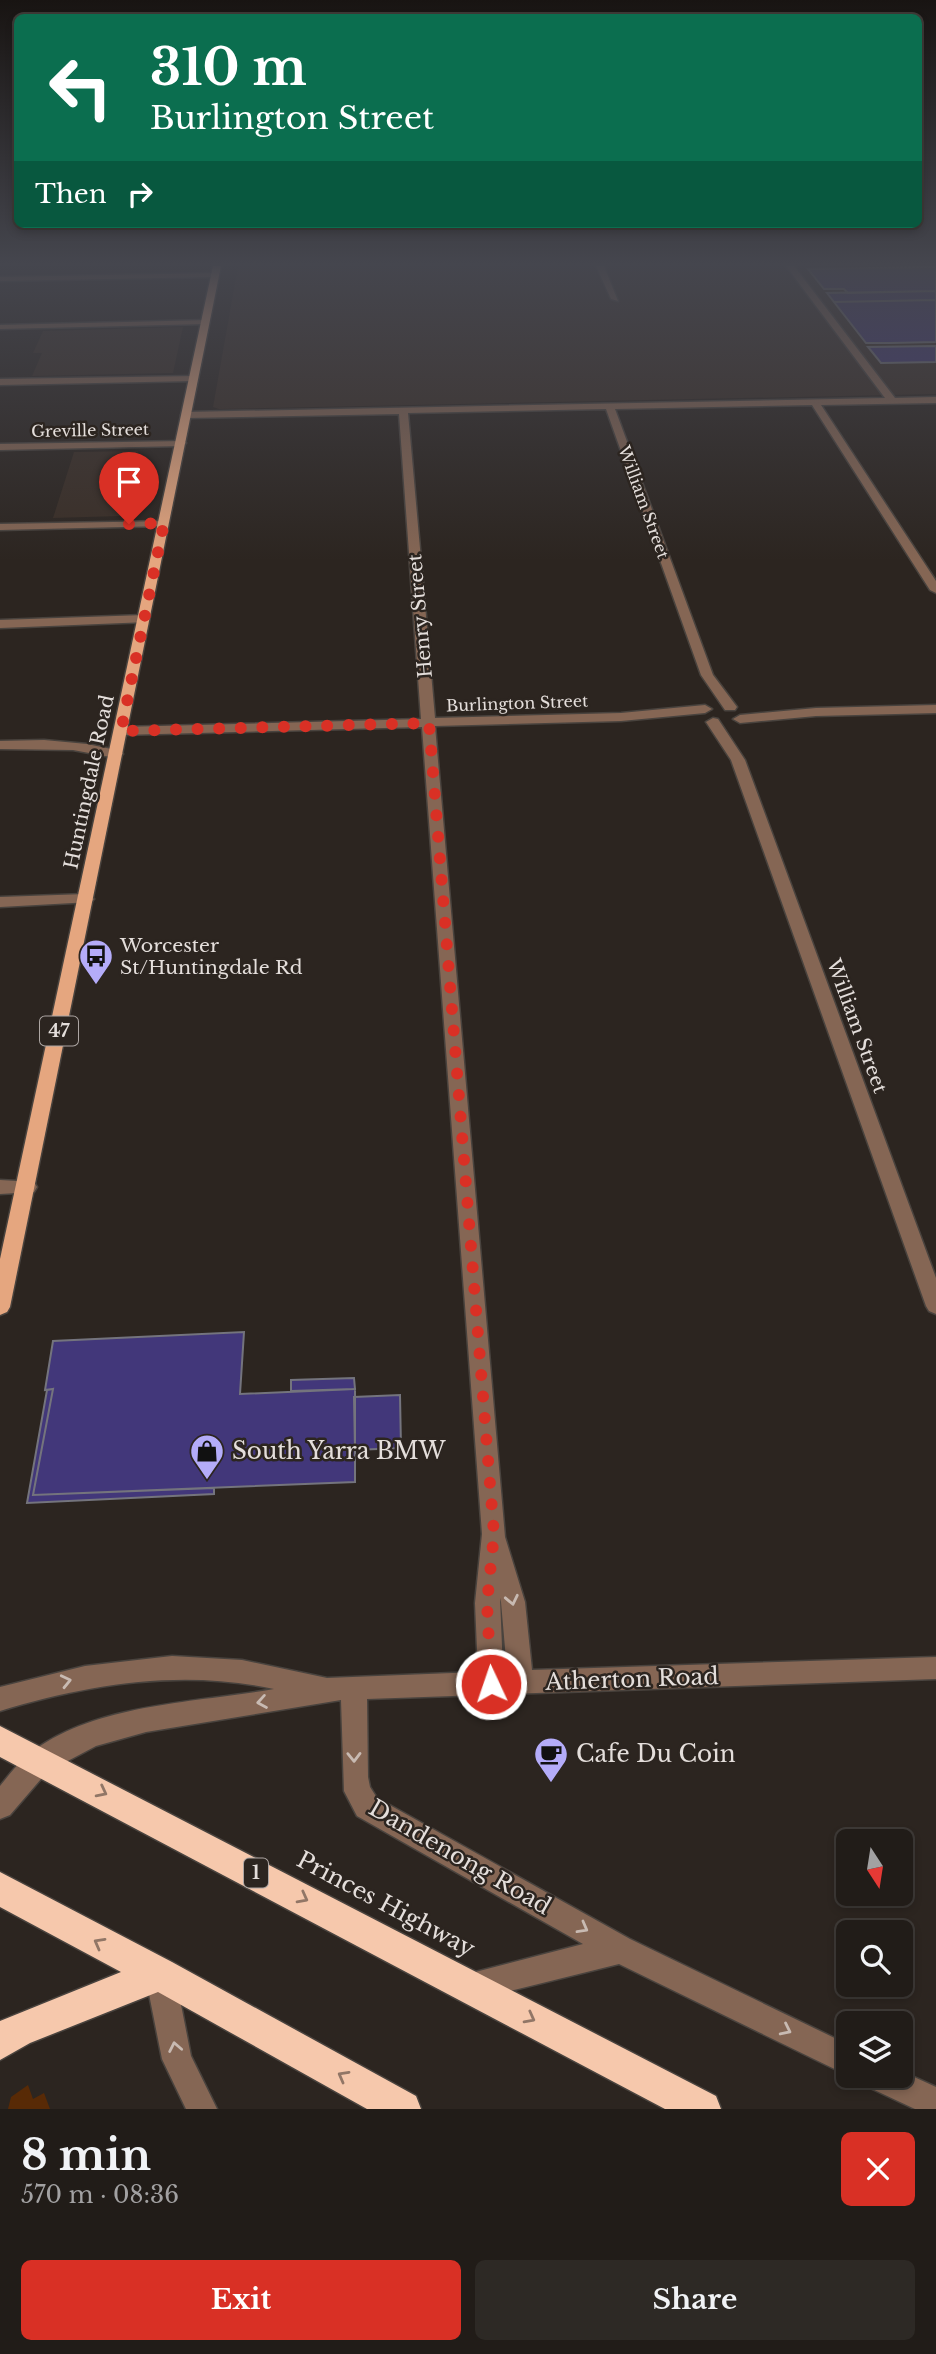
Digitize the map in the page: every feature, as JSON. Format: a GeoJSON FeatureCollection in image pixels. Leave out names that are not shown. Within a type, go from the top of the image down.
{"type":"FeatureCollection","features":[{"type":"Feature","properties":{"kind":"highway","name":"Princes Highway"},"geometry":{"type":"LineString","coordinates":[[0,1741],[703,2109]]}},
{"type":"Feature","properties":{"kind":"highway"},"geometry":{"type":"LineString","coordinates":[[0,1889],[403,2109]]}},
{"type":"Feature","properties":{"kind":"highway"},"geometry":{"type":"LineString","coordinates":[[0,2042],[18,2030],[160,1974]]}},
{"type":"Feature","properties":{"kind":"main road","name":"Huntingdale Road"},"geometry":{"type":"LineString","coordinates":[[0,1307],[197,364]]}},
{"type":"Feature","properties":{"kind":"street"},"geometry":{"type":"LineString","coordinates":[[864,364],[892,401]]}},
{"type":"Feature","properties":{"kind":"street"},"geometry":{"type":"LineString","coordinates":[[0,382],[194,377]]}},
{"type":"Feature","properties":{"kind":"street"},"geometry":{"type":"LineString","coordinates":[[186,415],[936,400]]}},
{"type":"Feature","properties":{"kind":"street"},"geometry":{"type":"LineString","coordinates":[[815,403],[936,590]]}},
{"type":"Feature","properties":{"kind":"street","name":"William Street"},"geometry":{"type":"LineString","coordinates":[[610,407],[707,675],[735,714],[738,760]]}},
{"type":"Feature","properties":{"kind":"street","name":"Henry Street"},"geometry":{"type":"LineString","coordinates":[[403,411],[494,1534],[487,1603],[491,1684]]}},
{"type":"Feature","properties":{"kind":"street","name":"Greville Street"},"geometry":{"type":"LineString","coordinates":[[0,447],[181,443]]}},
{"type":"Feature","properties":{"kind":"street"},"geometry":{"type":"LineString","coordinates":[[0,527],[164,523]]}},
{"type":"Feature","properties":{"kind":"street"},"geometry":{"type":"LineString","coordinates":[[0,624],[144,620]]}},
{"type":"Feature","properties":{"kind":"street","name":"William Street"},"geometry":{"type":"LineString","coordinates":[[707,675],[709,715],[738,760],[936,1306]]}},
{"type":"Feature","properties":{"kind":"street"},"geometry":{"type":"LineString","coordinates":[[735,714],[936,709]]}},
{"type":"Feature","properties":{"kind":"street","name":"Burlington Street"},"geometry":{"type":"LineString","coordinates":[[121,731],[735,714]]}},
{"type":"Feature","properties":{"kind":"street"},"geometry":{"type":"LineString","coordinates":[[0,745],[62,743],[116,754]]}},
{"type":"Feature","properties":{"kind":"street"},"geometry":{"type":"LineString","coordinates":[[0,902],[86,899]]}},
{"type":"Feature","properties":{"kind":"street"},"geometry":{"type":"LineString","coordinates":[[0,1187],[27,1186]]}},
{"type":"Feature","properties":{"kind":"street","name":"Henry Street"},"geometry":{"type":"LineString","coordinates":[[494,1534],[513,1602],[521,1683]]}},
{"type":"Feature","properties":{"kind":"street","name":"Atherton Road"},"geometry":{"type":"LineString","coordinates":[[0,1806],[41,1761],[66,1746],[144,1721],[341,1689],[936,1668]]}},
{"type":"Feature","properties":{"kind":"street","name":"Atherton Road"},"geometry":{"type":"LineString","coordinates":[[0,1699],[81,1677],[144,1670],[233,1671],[341,1689]]}},
{"type":"Feature","properties":{"kind":"street","name":"Dandenong Road"},"geometry":{"type":"LineString","coordinates":[[341,1689],[357,1791],[367,1807],[620,1949],[836,2055]]}},
{"type":"Feature","properties":{"kind":"street"},"geometry":{"type":"LineString","coordinates":[[470,1986],[620,1949]]}},
{"type":"Feature","properties":{"kind":"street"},"geometry":{"type":"LineString","coordinates":[[160,1974],[177,2059],[202,2109]]}},
{"type":"Feature","properties":{"kind":"street"},"geometry":{"type":"LineString","coordinates":[[903,2088],[936,2104]]}},
{"type":"Feature","properties":{"kind":"shaded area"},"geometry":{"type":"Polygon","coordinates":[[[37,364],[175,364],[173,373],[32,376],[37,364]]]}},
{"type":"Feature","properties":{"kind":"shaded area"},"geometry":{"type":"Polygon","coordinates":[[[221,364],[936,364],[936,394],[219,409],[213,407],[221,364]]]}},
{"type":"Feature","properties":{"kind":"shaded area"},"geometry":{"type":"Polygon","coordinates":[[[138,451],[122,516],[53,518],[74,452],[138,451]]]}},
{"type":"Feature","properties":{"kind":"shaded area"},"geometry":{"type":"Polygon","coordinates":[[[28,2085],[33,2099],[44,2093],[50,2109],[8,2109],[11,2097],[28,2085]]]}},
{"type":"Feature","properties":{"kind":"building"},"geometry":{"type":"Polygon","coordinates":[[[244,1332],[240,1394],[355,1389],[355,1482],[33,1495],[53,1389],[45,1390],[53,1341],[244,1332]]]}},
{"type":"Feature","properties":{"kind":"building"},"geometry":{"type":"Polygon","coordinates":[[[354,1378],[355,1389],[291,1391],[291,1380],[354,1378]]]}},
{"type":"Feature","properties":{"kind":"building"},"geometry":{"type":"Polygon","coordinates":[[[53,1389],[33,1495],[214,1488],[214,1494],[27,1503],[47,1390],[53,1389]]]}},
{"type":"Feature","properties":{"kind":"building"},"geometry":{"type":"Polygon","coordinates":[[[400,1395],[401,1448],[355,1450],[354,1397],[400,1395]]]}},
{"type":"Feature","properties":{"kind":"place","name":"Worcester St/Huntingdale Rd"},"geometry":{"type":"Point","coordinates":[96,986]}},
{"type":"Feature","properties":{"kind":"place","name":"South Yarra BMW"},"geometry":{"type":"Point","coordinates":[207,1481]}},
{"type":"Feature","properties":{"kind":"place","name":"Cafe Du Coin"},"geometry":{"type":"Point","coordinates":[551,1784]}},
{"type":"Feature","properties":{"kind":"route"},"geometry":{"type":"LineString","coordinates":[[129,524],[164,523],[121,731],[429,723],[494,1534],[487,1603],[491,1684]]}}]}
